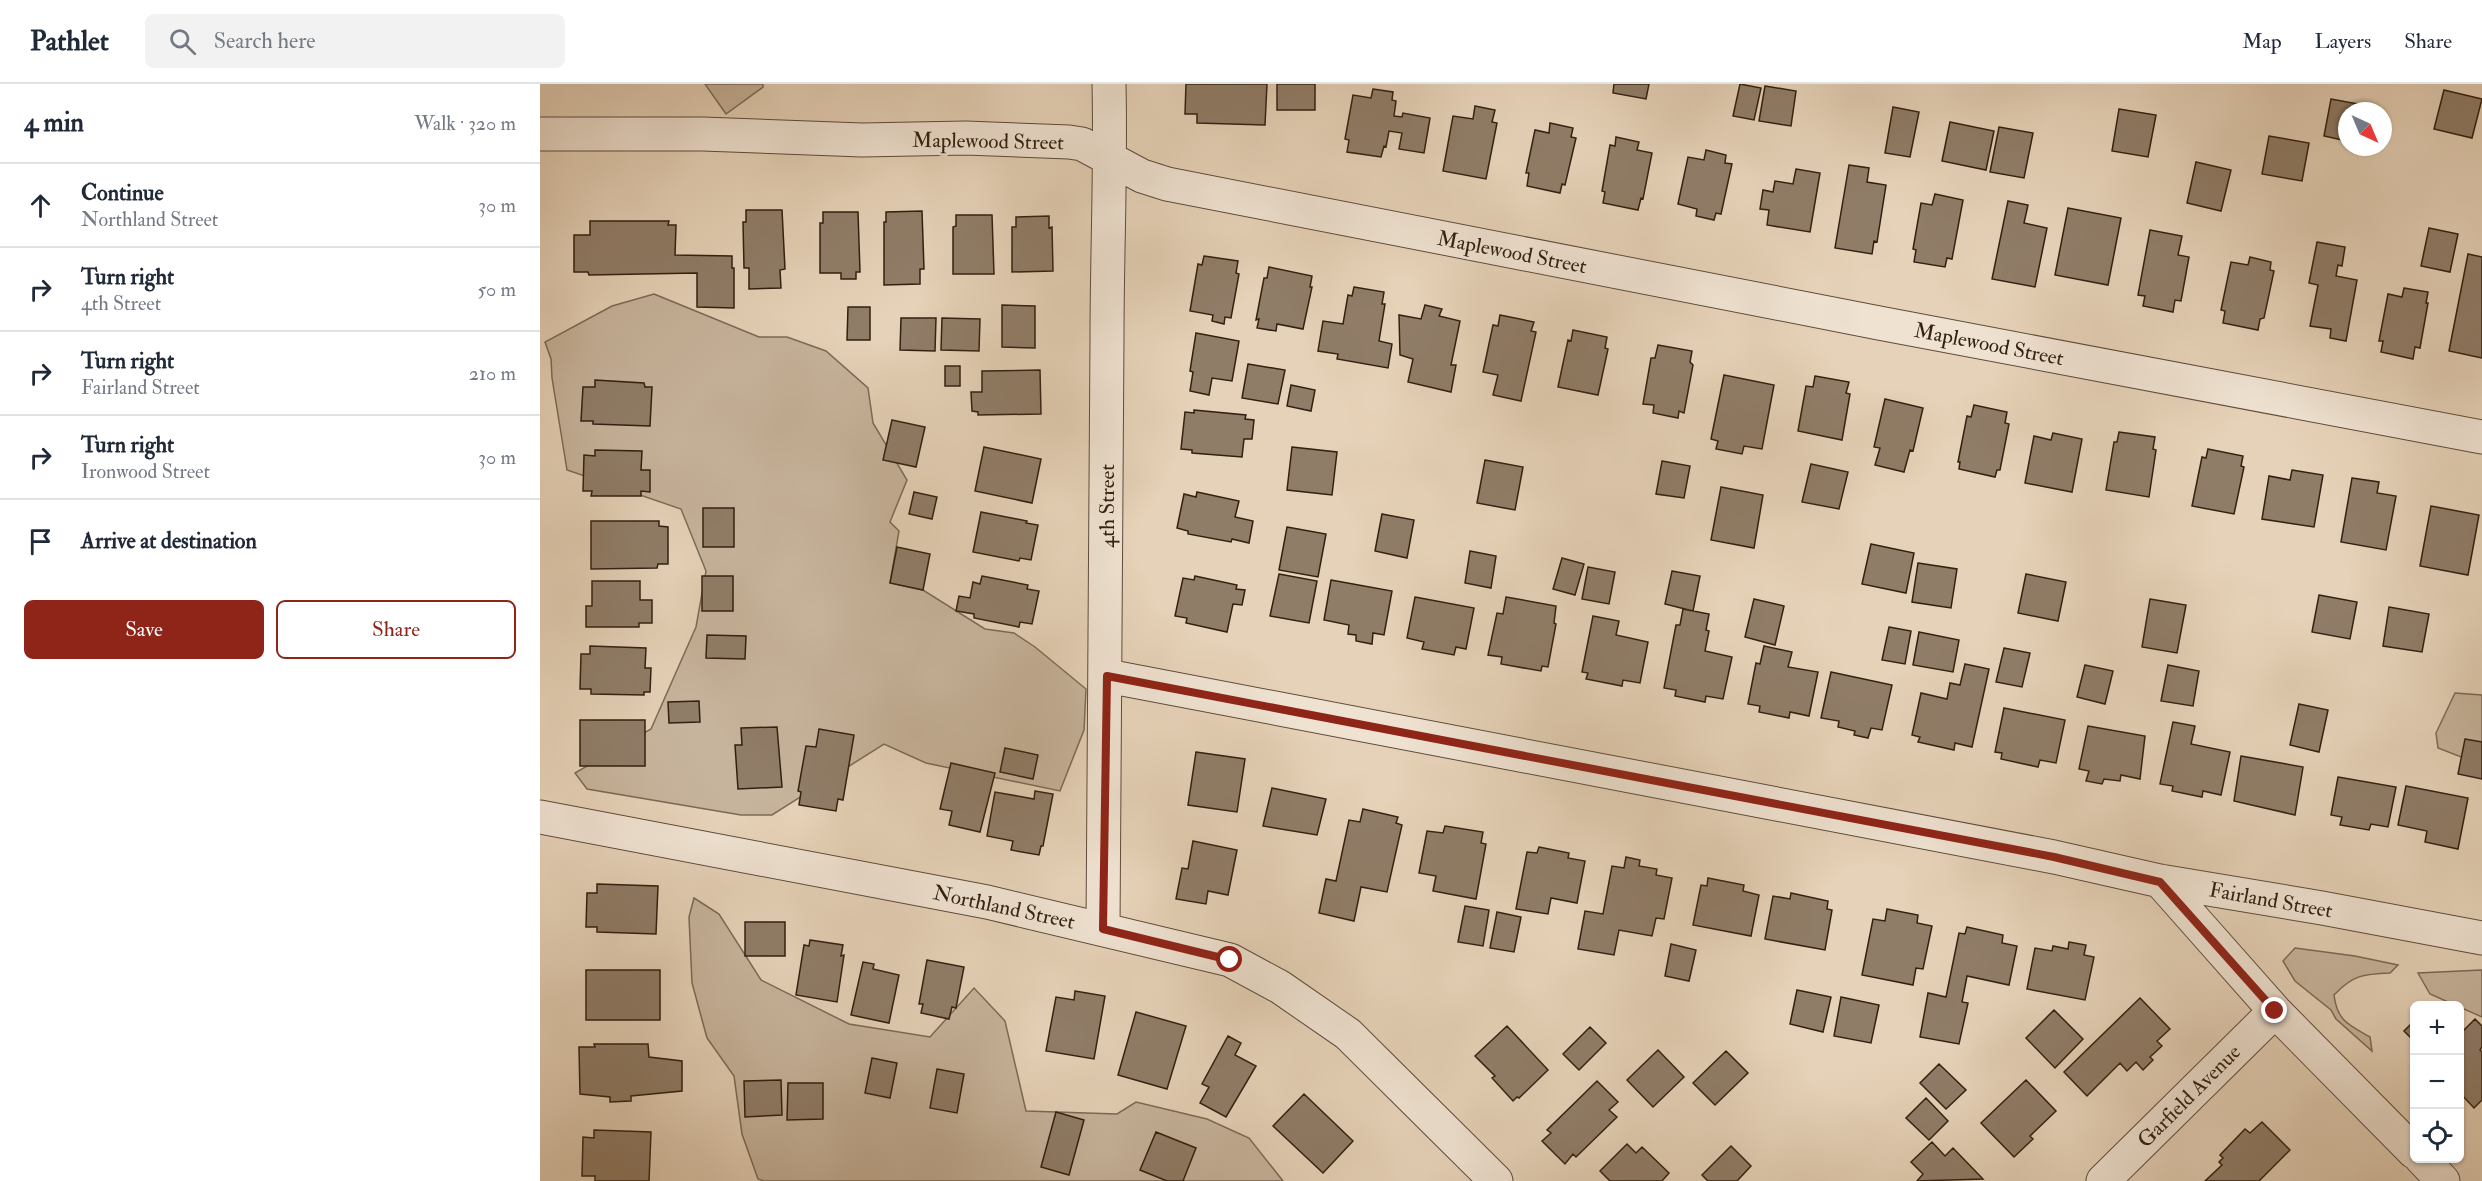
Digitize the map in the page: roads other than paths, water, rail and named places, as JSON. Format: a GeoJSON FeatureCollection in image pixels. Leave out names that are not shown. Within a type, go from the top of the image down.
{"type":"FeatureCollection","features":[{"type":"Feature","properties":{"kind":"street","name":"4th Street"},"geometry":{"type":"LineString","coordinates":[[1103,929],[1107,676],[1107,327],[1111,159],[1109,84]]}},
{"type":"Feature","properties":{"kind":"street","name":"Maplewood Street"},"geometry":{"type":"LineString","coordinates":[[540,134],[703,134],[862,140],[1052,139],[1082,144],[1142,176],[1167,184],[1879,323],[2482,437]]}},
{"type":"Feature","properties":{"kind":"street","name":"Fairland Street"},"geometry":{"type":"LineString","coordinates":[[1107,676],[2054,857],[2160,882],[2322,908],[2482,938]]}},
{"type":"Feature","properties":{"kind":"street","name":"Northland Street"},"geometry":{"type":"LineString","coordinates":[[540,817],[980,901],[1230,960],[1280,987],[1348,1034],[1496,1181]]}},
{"type":"Feature","properties":{"kind":"street"},"geometry":{"type":"LineString","coordinates":[[2160,882],[2275,1011],[2410,1147]]}},
{"type":"Feature","properties":{"kind":"street","name":"Garfield Avenue"},"geometry":{"type":"LineString","coordinates":[[2103,1181],[2275,1011]]}},
{"type":"Feature","properties":{"kind":"street"},"geometry":{"type":"LineString","coordinates":[[2426,1163],[2443,1181]]}}]}
